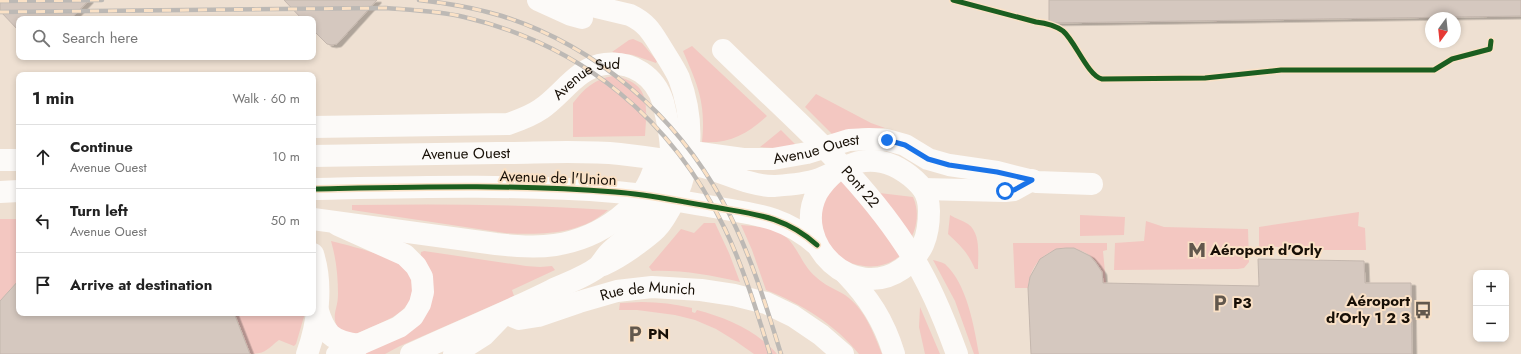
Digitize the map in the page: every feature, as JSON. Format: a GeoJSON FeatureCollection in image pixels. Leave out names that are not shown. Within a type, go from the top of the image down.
{"type":"FeatureCollection","features":[{"type":"Feature","properties":{"kind":"main road"},"geometry":{"type":"LineString","coordinates":[[538,0],[571,15],[641,33],[652,40],[663,51]]}},
{"type":"Feature","properties":{"kind":"main road","name":"Avenue Sud"},"geometry":{"type":"LineString","coordinates":[[411,354],[505,313],[576,279],[598,266],[609,253],[654,219],[681,187],[686,170],[690,145],[690,127],[686,104],[679,78],[650,29],[639,19],[630,15],[567,0]]}},
{"type":"Feature","properties":{"kind":"main road","name":"Pont 22"},"geometry":{"type":"LineString","coordinates":[[723,50],[804,128],[850,175],[878,208],[905,245],[927,282],[942,312],[955,348]]}},
{"type":"Feature","properties":{"kind":"main road","name":"Avenue Sud"},"geometry":{"type":"LineString","coordinates":[[316,127],[508,124],[527,117],[542,108],[579,76],[594,67],[604,64],[618,64],[634,68],[645,75],[656,86],[662,102],[665,127],[670,139],[671,154],[669,168],[655,203],[654,219]]}},
{"type":"Feature","properties":{"kind":"main road"},"geometry":{"type":"LineString","coordinates":[[322,221],[525,247],[554,246],[575,241],[596,232],[623,214],[636,202],[647,185],[654,169],[665,127]]}},
{"type":"Feature","properties":{"kind":"main road","name":"Avenue Ouest"},"geometry":{"type":"LineString","coordinates":[[618,154],[651,147],[743,159],[773,159],[807,153],[849,140],[887,140],[905,145],[928,159],[949,165],[997,172],[1032,180],[1092,184]]}},
{"type":"Feature","properties":{"kind":"main road","name":"Avenue Ouest"},"geometry":{"type":"LineString","coordinates":[[316,156],[532,153],[618,154],[701,166],[760,185],[774,186],[818,180],[834,172]]}},
{"type":"Feature","properties":{"kind":"main road"},"geometry":{"type":"LineString","coordinates":[[0,160],[16,160]]}},
{"type":"Feature","properties":{"kind":"main road"},"geometry":{"type":"LineString","coordinates":[[857,162],[882,162],[894,166],[904,172],[923,189],[929,205],[928,229],[920,250],[911,262],[899,271],[885,276],[872,278],[858,277],[845,273],[834,266],[824,256],[816,244],[812,232],[811,219],[817,193],[825,181],[834,172],[845,166],[857,162]]}},
{"type":"Feature","properties":{"kind":"main road"},"geometry":{"type":"LineString","coordinates":[[923,189],[1005,191],[1014,190],[1032,180]]}},
{"type":"Feature","properties":{"kind":"main road","name":"Avenue de l'Union"},"geometry":{"type":"LineString","coordinates":[[316,189],[506,188],[616,192],[658,197],[770,217],[795,229],[816,244]]}},
{"type":"Feature","properties":{"kind":"main road"},"geometry":{"type":"LineString","coordinates":[[0,192],[16,191]]}},
{"type":"Feature","properties":{"kind":"main road"},"geometry":{"type":"LineString","coordinates":[[322,221],[405,255],[416,266],[422,277],[423,292],[420,304],[413,316],[399,327],[359,346],[336,354]]}},
{"type":"Feature","properties":{"kind":"main road"},"geometry":{"type":"LineString","coordinates":[[307,354],[315,328],[318,283],[316,271]]}},
{"type":"Feature","properties":{"kind":"main road"},"geometry":{"type":"LineString","coordinates":[[845,273],[869,300],[877,312],[884,326],[894,354]]}},
{"type":"Feature","properties":{"kind":"main road","name":"Rue de Munich"},"geometry":{"type":"LineString","coordinates":[[505,313],[519,319],[538,316],[617,291],[652,287],[701,290],[734,295],[766,303],[794,316],[821,335],[843,354]]}},
{"type":"Feature","properties":{"kind":"main road"},"geometry":{"type":"LineString","coordinates":[[317,308],[321,322],[326,331],[334,339],[343,343],[359,346]]}},
{"type":"Feature","properties":{"kind":"main road"},"geometry":{"type":"LineString","coordinates":[[454,354],[484,335],[505,313]]}},
{"type":"Feature","properties":{"kind":"shaded area"},"geometry":{"type":"Polygon","coordinates":[[[633,39],[642,43],[657,61],[656,63],[633,55],[612,52],[629,40],[633,39]]]}},
{"type":"Feature","properties":{"kind":"shaded area"},"geometry":{"type":"Polygon","coordinates":[[[692,46],[767,116],[745,133],[738,136],[721,141],[702,142],[703,116],[700,95],[683,51],[692,46]]]}},
{"type":"Feature","properties":{"kind":"shaded area"},"geometry":{"type":"Polygon","coordinates":[[[613,76],[625,79],[640,89],[646,105],[645,136],[573,137],[573,103],[590,85],[606,77],[613,76]]]}},
{"type":"Feature","properties":{"kind":"shaded area"},"geometry":{"type":"Polygon","coordinates":[[[816,94],[871,123],[885,128],[864,128],[832,134],[805,107],[816,94]]]}},
{"type":"Feature","properties":{"kind":"shaded area"},"geometry":{"type":"Polygon","coordinates":[[[781,130],[797,146],[776,148],[760,147],[781,130]]]}},
{"type":"Feature","properties":{"kind":"shaded area"},"geometry":{"type":"Polygon","coordinates":[[[845,179],[871,192],[913,197],[917,215],[914,233],[899,257],[883,265],[867,266],[851,263],[837,255],[832,249],[824,235],[821,218],[822,210],[827,195],[835,186],[845,179]]]}},
{"type":"Feature","properties":{"kind":"shaded area"},"geometry":{"type":"Polygon","coordinates":[[[352,205],[480,205],[608,210],[597,218],[572,229],[559,232],[518,234],[352,210],[352,205]]]}},
{"type":"Feature","properties":{"kind":"shaded area"},"geometry":{"type":"Polygon","coordinates":[[[1359,212],[1358,226],[1365,228],[1366,250],[1281,250],[1278,247],[1265,246],[1264,251],[1259,250],[1259,227],[1359,212]]]}},
{"type":"Feature","properties":{"kind":"shaded area"},"geometry":{"type":"Polygon","coordinates":[[[950,215],[968,224],[975,233],[978,245],[978,269],[975,269],[964,250],[948,234],[950,215]]]}},
{"type":"Feature","properties":{"kind":"shaded area"},"geometry":{"type":"Polygon","coordinates":[[[1080,215],[1125,217],[1124,235],[1080,236],[1080,215]]]}},
{"type":"Feature","properties":{"kind":"shaded area"},"geometry":{"type":"Polygon","coordinates":[[[0,219],[16,219],[16,283],[0,301],[0,219]]]}},
{"type":"Feature","properties":{"kind":"shaded area"},"geometry":{"type":"Polygon","coordinates":[[[1146,221],[1164,227],[1248,229],[1249,262],[1244,268],[1238,269],[1114,270],[1115,243],[1144,241],[1146,221]]]}},
{"type":"Feature","properties":{"kind":"shaded area"},"geometry":{"type":"Polygon","coordinates":[[[704,223],[715,223],[740,282],[718,277],[674,271],[652,271],[649,267],[681,229],[694,233],[704,223]]]}},
{"type":"Feature","properties":{"kind":"shaded area"},"geometry":{"type":"Polygon","coordinates":[[[741,225],[770,229],[788,239],[812,273],[822,282],[845,295],[858,307],[868,322],[882,354],[859,354],[850,343],[817,316],[792,301],[766,290],[752,250],[741,225]]]}},
{"type":"Feature","properties":{"kind":"shaded area"},"geometry":{"type":"Polygon","coordinates":[[[331,241],[380,255],[399,264],[405,269],[410,276],[412,294],[405,307],[386,321],[358,333],[349,334],[339,331],[335,320],[338,300],[337,274],[331,241]]]}},
{"type":"Feature","properties":{"kind":"shaded area"},"geometry":{"type":"Polygon","coordinates":[[[1013,243],[1107,243],[1107,250],[1103,251],[1106,283],[1103,283],[1099,267],[1090,256],[1079,250],[1066,248],[1052,251],[1041,259],[1032,271],[1028,288],[1015,288],[1013,243]]]}},
{"type":"Feature","properties":{"kind":"shaded area"},"geometry":{"type":"Polygon","coordinates":[[[424,251],[526,266],[552,266],[555,270],[512,290],[514,296],[385,354],[361,354],[411,331],[421,252],[424,251]]]}},
{"type":"Feature","properties":{"kind":"shaded area"},"geometry":{"type":"Polygon","coordinates":[[[933,260],[945,264],[953,272],[959,283],[972,318],[979,354],[974,354],[955,301],[933,260]]]}},
{"type":"Feature","properties":{"kind":"shaded area"},"geometry":{"type":"Polygon","coordinates":[[[642,302],[679,305],[692,308],[692,312],[695,313],[697,310],[730,321],[760,338],[777,354],[754,354],[716,329],[695,320],[675,315],[637,310],[619,310],[620,303],[642,302]]]}},
{"type":"Feature","properties":{"kind":"shaded area"},"geometry":{"type":"Polygon","coordinates":[[[920,307],[940,354],[925,354],[919,327],[920,307]]]}},
{"type":"Feature","properties":{"kind":"shaded area"},"geometry":{"type":"Polygon","coordinates":[[[235,316],[304,316],[296,344],[294,346],[279,340],[263,352],[249,354],[235,316]]]}},
{"type":"Feature","properties":{"kind":"building"},"geometry":{"type":"Polygon","coordinates":[[[0,0],[89,0],[74,16],[16,16],[16,28],[0,11],[0,0]]]}},
{"type":"Feature","properties":{"kind":"building"},"geometry":{"type":"Polygon","coordinates":[[[284,0],[377,0],[337,44],[327,44],[316,33],[316,16],[299,16],[284,0]]]}},
{"type":"Feature","properties":{"kind":"building"},"geometry":{"type":"Polygon","coordinates":[[[1049,0],[1521,0],[1521,16],[1461,17],[1461,12],[1425,12],[1425,17],[1049,23],[1049,0]]]}},
{"type":"Feature","properties":{"kind":"building","name":"P3"},"geometry":{"type":"Polygon","coordinates":[[[1074,248],[1090,256],[1102,272],[1103,283],[1259,286],[1258,259],[1364,261],[1365,283],[1411,283],[1412,354],[1031,354],[1028,288],[1030,277],[1040,259],[1056,249],[1074,248]]]}},
{"type":"Feature","properties":{"kind":"building"},"geometry":{"type":"Polygon","coordinates":[[[16,283],[16,316],[235,316],[250,354],[0,354],[0,301],[16,283]]]}},
{"type":"Feature","properties":{"kind":"railway"},"geometry":{"type":"LineString","coordinates":[[0,1],[102,0]]}},
{"type":"Feature","properties":{"kind":"railway"},"geometry":{"type":"LineString","coordinates":[[419,0],[450,4],[482,11],[502,16],[537,29],[570,45],[601,65],[630,88],[657,113],[682,140],[704,170],[723,202],[749,257],[781,354]]}},
{"type":"Feature","properties":{"kind":"railway"},"geometry":{"type":"LineString","coordinates":[[0,12],[386,8],[435,12],[464,17],[507,30],[548,47],[585,68],[619,93],[651,121],[679,154],[703,190],[732,244],[744,275],[770,354]]}},
{"type":"Feature","properties":{"kind":"cycle path"},"geometry":{"type":"LineString","coordinates":[[953,0],[1047,24],[1060,29],[1068,36],[1092,72],[1102,79],[1205,78],[1281,70],[1434,70],[1452,59],[1490,49],[1491,41]]}},
{"type":"Feature","properties":{"kind":"cycle path"},"geometry":{"type":"LineString","coordinates":[[316,189],[502,187],[577,189],[627,193],[738,211],[765,217],[791,227],[817,245]]}},
{"type":"Feature","properties":{"kind":"place","name":"Aéroport d'Orly"},"geometry":{"type":"Point","coordinates":[1197,250]}},
{"type":"Feature","properties":{"kind":"place","name":"P3"},"geometry":{"type":"Point","coordinates":[1220,303]}},
{"type":"Feature","properties":{"kind":"place","name":"Aéroport d'Orly 1 2 3"},"geometry":{"type":"Point","coordinates":[1423,310]}},
{"type":"Feature","properties":{"kind":"place","name":"PN"},"geometry":{"type":"Point","coordinates":[635,334]}},
{"type":"Feature","properties":{"kind":"route"},"geometry":{"type":"LineString","coordinates":[[887,140],[905,145],[928,159],[949,165],[997,172],[1032,180],[1014,190],[1005,191]]}}]}
